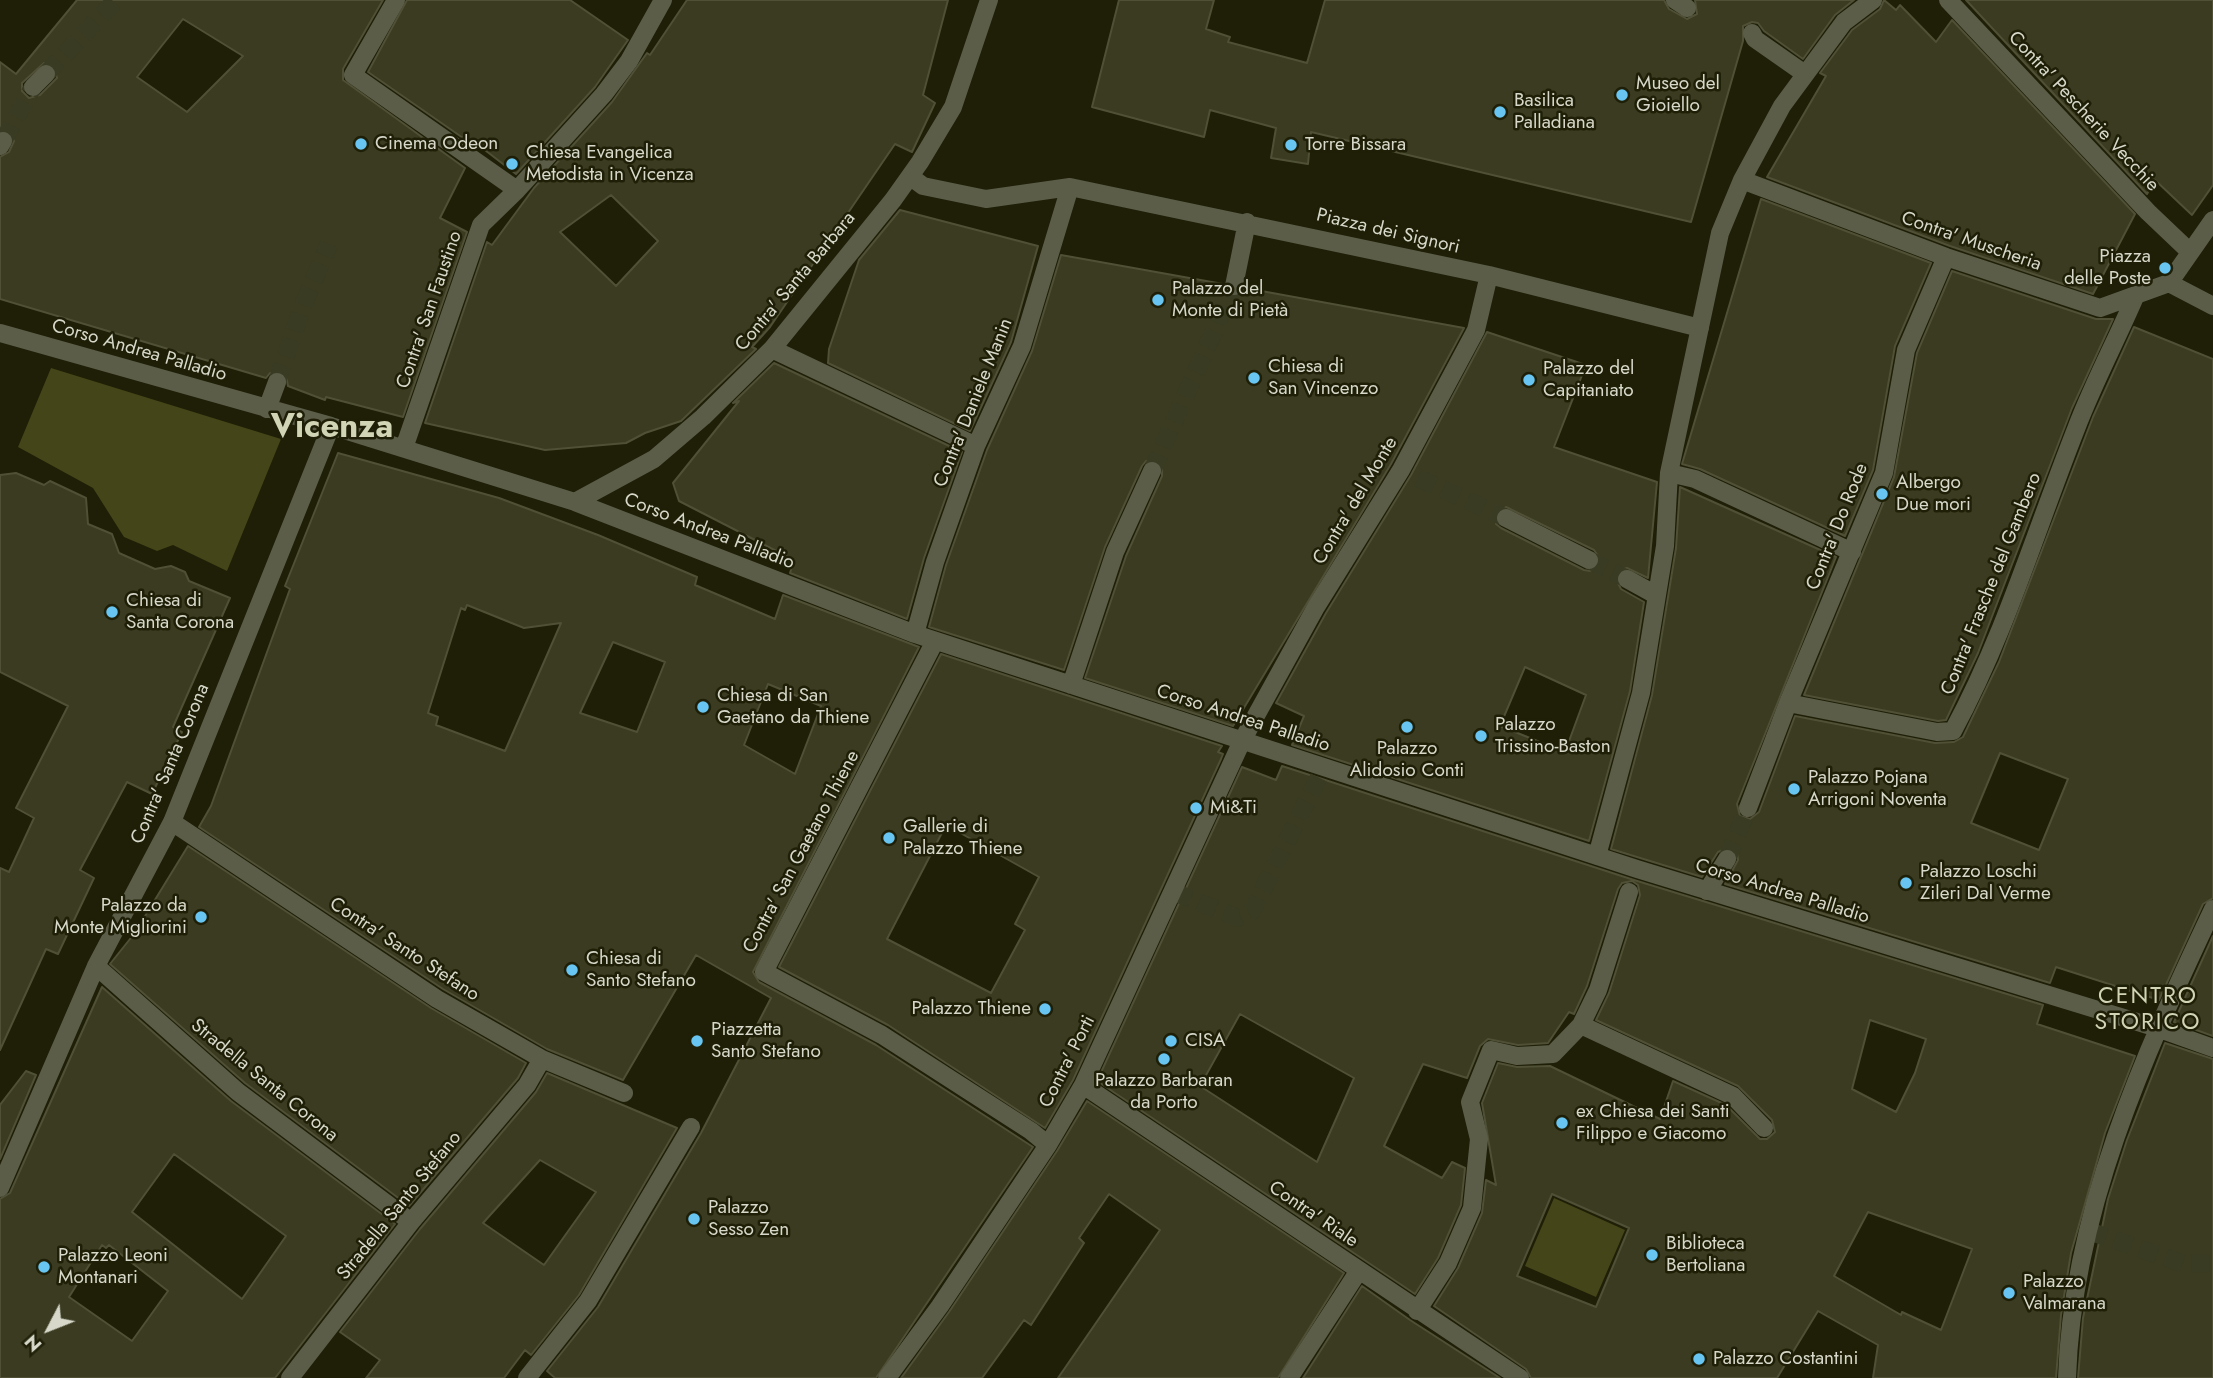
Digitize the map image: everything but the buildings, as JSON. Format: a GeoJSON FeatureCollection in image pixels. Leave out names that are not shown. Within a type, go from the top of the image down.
{"type":"FeatureCollection","features":[{"type":"Feature","properties":{"kind":"street"},"geometry":{"type":"LineString","coordinates":[[396,0],[353,75],[517,190]]}},
{"type":"Feature","properties":{"kind":"street","name":"Contra' San Faustino"},"geometry":{"type":"LineString","coordinates":[[404,448],[481,225],[517,190],[612,83],[629,61],[663,0]]}},
{"type":"Feature","properties":{"kind":"street","name":"Contra' Santa Barbara"},"geometry":{"type":"LineString","coordinates":[[575,502],[654,458],[702,417],[772,349],[911,177],[953,107],[989,0]]}},
{"type":"Feature","properties":{"kind":"street","name":"Contra' Pescherie Vecchie"},"geometry":{"type":"LineString","coordinates":[[1948,0],[2148,212],[2189,251]]}},
{"type":"Feature","properties":{"kind":"street"},"geometry":{"type":"LineString","coordinates":[[1597,856],[1642,692],[1665,546],[1669,473],[1720,233],[1742,180],[1782,106],[1843,22],[1868,4]]}},
{"type":"Feature","properties":{"kind":"street"},"geometry":{"type":"LineString","coordinates":[[1752,33],[1755,39],[1805,74]]}},
{"type":"Feature","properties":{"kind":"street"},"geometry":{"type":"LineString","coordinates":[[33,88],[46,74]]}},
{"type":"Feature","properties":{"kind":"street","name":"Piazza dei Signori"},"geometry":{"type":"LineString","coordinates":[[911,177],[923,186],[986,198],[1068,187],[1247,222],[1489,275],[1700,328]]}},
{"type":"Feature","properties":{"kind":"street","name":"Contra' Muscheria"},"geometry":{"type":"LineString","coordinates":[[1742,180],[1946,257],[2100,308],[2169,283]]}},
{"type":"Feature","properties":{"kind":"street","name":"Contra' Daniele Manin"},"geometry":{"type":"LineString","coordinates":[[915,634],[935,562],[976,446],[1023,345],[1068,187]]}},
{"type":"Feature","properties":{"kind":"street"},"geometry":{"type":"LineString","coordinates":[[2213,220],[2169,283],[2213,306]]}},
{"type":"Feature","properties":{"kind":"street"},"geometry":{"type":"LineString","coordinates":[[1234,286],[1247,222]]}},
{"type":"Feature","properties":{"kind":"street","name":"Contra' Do Rode"},"geometry":{"type":"LineString","coordinates":[[1748,808],[1788,703],[1884,472],[1906,350],[1946,257]]}},
{"type":"Feature","properties":{"kind":"street","name":"Contra' del Monte"},"geometry":{"type":"LineString","coordinates":[[1242,741],[1316,607],[1401,470],[1480,321],[1489,275]]}},
{"type":"Feature","properties":{"kind":"street","name":"Contra' Frasche del Gambero"},"geometry":{"type":"LineString","coordinates":[[1788,703],[1937,732],[1953,731],[1971,697],[2024,571],[2076,428],[2136,297]]}},
{"type":"Feature","properties":{"kind":"street","name":"Corso Andrea Palladio"},"geometry":{"type":"LineString","coordinates":[[0,333],[331,426],[575,502],[915,634],[1597,856],[1633,880],[1707,891],[2157,1028],[2213,1048]]}},
{"type":"Feature","properties":{"kind":"street"},"geometry":{"type":"LineString","coordinates":[[772,349],[976,446]]}},
{"type":"Feature","properties":{"kind":"street"},"geometry":{"type":"LineString","coordinates":[[267,409],[277,382]]}},
{"type":"Feature","properties":{"kind":"street","name":"Contra' Santa Corona"},"geometry":{"type":"LineString","coordinates":[[0,1188],[96,966],[172,822],[331,426]]}},
{"type":"Feature","properties":{"kind":"street"},"geometry":{"type":"LineString","coordinates":[[1401,470],[1418,478]]}},
{"type":"Feature","properties":{"kind":"street"},"geometry":{"type":"LineString","coordinates":[[1071,685],[1115,552],[1152,471]]}},
{"type":"Feature","properties":{"kind":"street"},"geometry":{"type":"LineString","coordinates":[[1669,473],[1695,479],[1852,552]]}},
{"type":"Feature","properties":{"kind":"street"},"geometry":{"type":"LineString","coordinates":[[1506,518],[1589,560]]}},
{"type":"Feature","properties":{"kind":"street"},"geometry":{"type":"LineString","coordinates":[[1627,579],[1656,595]]}},
{"type":"Feature","properties":{"kind":"street","name":"Contra' San Gaetano Thiene"},"geometry":{"type":"LineString","coordinates":[[935,640],[764,972],[882,1035],[1031,1131],[1048,1145]]}},
{"type":"Feature","properties":{"kind":"street","name":"Contra' Porti"},"geometry":{"type":"LineString","coordinates":[[887,1378],[940,1306],[1048,1145],[1083,1085],[1242,741]]}},
{"type":"Feature","properties":{"kind":"street","name":"Contra' Santo Stefano"},"geometry":{"type":"LineString","coordinates":[[172,822],[437,999],[542,1059],[624,1093]]}},
{"type":"Feature","properties":{"kind":"street"},"geometry":{"type":"LineString","coordinates":[[1707,891],[1727,859]]}},
{"type":"Feature","properties":{"kind":"street"},"geometry":{"type":"LineString","coordinates":[[1417,1311],[1448,1263],[1472,1208],[1479,1139],[1470,1102],[1490,1050],[1517,1056],[1553,1054],[1581,1026],[1598,990],[1633,880]]}},
{"type":"Feature","properties":{"kind":"street"},"geometry":{"type":"LineString","coordinates":[[2067,1378],[2068,1348],[2089,1231],[2119,1129],[2157,1028],[2213,909]]}},
{"type":"Feature","properties":{"kind":"street","name":"Stradella Santa Corona"},"geometry":{"type":"LineString","coordinates":[[96,966],[238,1092],[411,1222]]}},
{"type":"Feature","properties":{"kind":"street"},"geometry":{"type":"LineString","coordinates":[[1581,1026],[1733,1096],[1764,1128]]}},
{"type":"Feature","properties":{"kind":"street","name":"Stradella Santo Stefano"},"geometry":{"type":"LineString","coordinates":[[290,1378],[411,1222],[527,1085],[542,1059]]}},
{"type":"Feature","properties":{"kind":"street","name":"Contra' Riale"},"geometry":{"type":"LineString","coordinates":[[1083,1085],[1358,1272],[1520,1378]]}},
{"type":"Feature","properties":{"kind":"street"},"geometry":{"type":"LineString","coordinates":[[527,1378],[589,1301],[691,1127]]}},
{"type":"Feature","properties":{"kind":"street"},"geometry":{"type":"LineString","coordinates":[[1290,1378],[1358,1272]]}},
{"type":"Feature","properties":{"kind":"shaded area"},"geometry":{"type":"Polygon","coordinates":[[[51,368],[281,439],[227,571],[173,545],[157,551],[124,537],[93,488],[18,447],[51,368]]]}},
{"type":"Feature","properties":{"kind":"shaded area"},"geometry":{"type":"Polygon","coordinates":[[[1554,1198],[1625,1230],[1596,1297],[1525,1266],[1554,1198]]]}},
{"type":"Feature","properties":{"kind":"tunnel"},"geometry":{"type":"LineString","coordinates":[[46,74],[116,0]]}},
{"type":"Feature","properties":{"kind":"tunnel"},"geometry":{"type":"LineString","coordinates":[[3,141],[33,87]]}},
{"type":"Feature","properties":{"kind":"tunnel"},"geometry":{"type":"LineString","coordinates":[[277,382],[302,308],[329,244]]}},
{"type":"Feature","properties":{"kind":"tunnel"},"geometry":{"type":"LineString","coordinates":[[1152,471],[1234,286]]}},
{"type":"Feature","properties":{"kind":"tunnel"},"geometry":{"type":"LineString","coordinates":[[1418,478],[1506,518]]}},
{"type":"Feature","properties":{"kind":"tunnel"},"geometry":{"type":"LineString","coordinates":[[1589,560],[1627,579]]}},
{"type":"Feature","properties":{"kind":"tunnel"},"geometry":{"type":"LineString","coordinates":[[1174,892],[1237,918],[1252,911],[1324,767]]}},
{"type":"Feature","properties":{"kind":"tunnel"},"geometry":{"type":"LineString","coordinates":[[1727,859],[1748,808]]}},
{"type":"Feature","properties":{"kind":"tunnel"},"geometry":{"type":"LineString","coordinates":[[2089,1231],[2184,1264],[2213,1263]]}},
{"type":"Feature","properties":{"kind":"place","name":"Museo del Gioiello"},"geometry":{"type":"Point","coordinates":[1622,95]}},
{"type":"Feature","properties":{"kind":"place","name":"Basilica Palladiana"},"geometry":{"type":"Point","coordinates":[1500,112]}},
{"type":"Feature","properties":{"kind":"place","name":"Cinema Odeon"},"geometry":{"type":"Point","coordinates":[361,144]}},
{"type":"Feature","properties":{"kind":"place","name":"Torre Bissara"},"geometry":{"type":"Point","coordinates":[1291,145]}},
{"type":"Feature","properties":{"kind":"place","name":"Chiesa Evangelica Metodista in Vicenza"},"geometry":{"type":"Point","coordinates":[512,164]}},
{"type":"Feature","properties":{"kind":"place","name":"Piazza delle Poste"},"geometry":{"type":"Point","coordinates":[2165,268]}},
{"type":"Feature","properties":{"kind":"place","name":"Palazzo del Monte di Pietà"},"geometry":{"type":"Point","coordinates":[1158,300]}},
{"type":"Feature","properties":{"kind":"place","name":"Chiesa di San Vincenzo"},"geometry":{"type":"Point","coordinates":[1254,378]}},
{"type":"Feature","properties":{"kind":"place","name":"Palazzo del Capitaniato"},"geometry":{"type":"Point","coordinates":[1529,380]}},
{"type":"Feature","properties":{"kind":"place","name":"Albergo Due mori"},"geometry":{"type":"Point","coordinates":[1882,494]}},
{"type":"Feature","properties":{"kind":"place","name":"Chiesa di Santa Corona"},"geometry":{"type":"Point","coordinates":[112,612]}},
{"type":"Feature","properties":{"kind":"place","name":"Chiesa di San Gaetano da Thiene"},"geometry":{"type":"Point","coordinates":[703,707]}},
{"type":"Feature","properties":{"kind":"place","name":"Palazzo Alidosio Conti"},"geometry":{"type":"Point","coordinates":[1407,727]}},
{"type":"Feature","properties":{"kind":"place","name":"Palazzo Trissino-Baston"},"geometry":{"type":"Point","coordinates":[1481,736]}},
{"type":"Feature","properties":{"kind":"place","name":"Palazzo Pojana Arrigoni Noventa"},"geometry":{"type":"Point","coordinates":[1794,789]}},
{"type":"Feature","properties":{"kind":"place","name":"Mi&Ti"},"geometry":{"type":"Point","coordinates":[1196,808]}},
{"type":"Feature","properties":{"kind":"place","name":"Gallerie di Palazzo Thiene"},"geometry":{"type":"Point","coordinates":[889,838]}},
{"type":"Feature","properties":{"kind":"place","name":"Palazzo Loschi Zileri Dal Verme"},"geometry":{"type":"Point","coordinates":[1906,883]}},
{"type":"Feature","properties":{"kind":"place","name":"Palazzo da Monte Migliorini"},"geometry":{"type":"Point","coordinates":[201,917]}},
{"type":"Feature","properties":{"kind":"place","name":"Chiesa di Santo Stefano"},"geometry":{"type":"Point","coordinates":[572,970]}},
{"type":"Feature","properties":{"kind":"place","name":"Palazzo Thiene"},"geometry":{"type":"Point","coordinates":[1045,1009]}},
{"type":"Feature","properties":{"kind":"place","name":"Piazzetta Santo Stefano"},"geometry":{"type":"Point","coordinates":[697,1041]}},
{"type":"Feature","properties":{"kind":"place","name":"CISA"},"geometry":{"type":"Point","coordinates":[1171,1041]}},
{"type":"Feature","properties":{"kind":"place","name":"Palazzo Barbaran da Porto"},"geometry":{"type":"Point","coordinates":[1164,1059]}},
{"type":"Feature","properties":{"kind":"place","name":"ex Chiesa dei Santi Filippo e Giacomo"},"geometry":{"type":"Point","coordinates":[1562,1123]}},
{"type":"Feature","properties":{"kind":"place","name":"Palazzo Sesso Zen"},"geometry":{"type":"Point","coordinates":[694,1219]}},
{"type":"Feature","properties":{"kind":"place","name":"Biblioteca Bertoliana"},"geometry":{"type":"Point","coordinates":[1652,1255]}},
{"type":"Feature","properties":{"kind":"place","name":"Palazzo Leoni Montanari"},"geometry":{"type":"Point","coordinates":[44,1267]}},
{"type":"Feature","properties":{"kind":"place","name":"Palazzo Valmarana"},"geometry":{"type":"Point","coordinates":[2009,1293]}},
{"type":"Feature","properties":{"kind":"place","name":"Palazzo Costantini"},"geometry":{"type":"Point","coordinates":[1699,1359]}},
{"type":"Feature","properties":{"kind":"district","name":"Vicenza"},"geometry":{"type":"Point","coordinates":[332,429]}},
{"type":"Feature","properties":{"kind":"district","name":"CENTRO STORICO"},"geometry":{"type":"Point","coordinates":[2148,1010]}}]}
